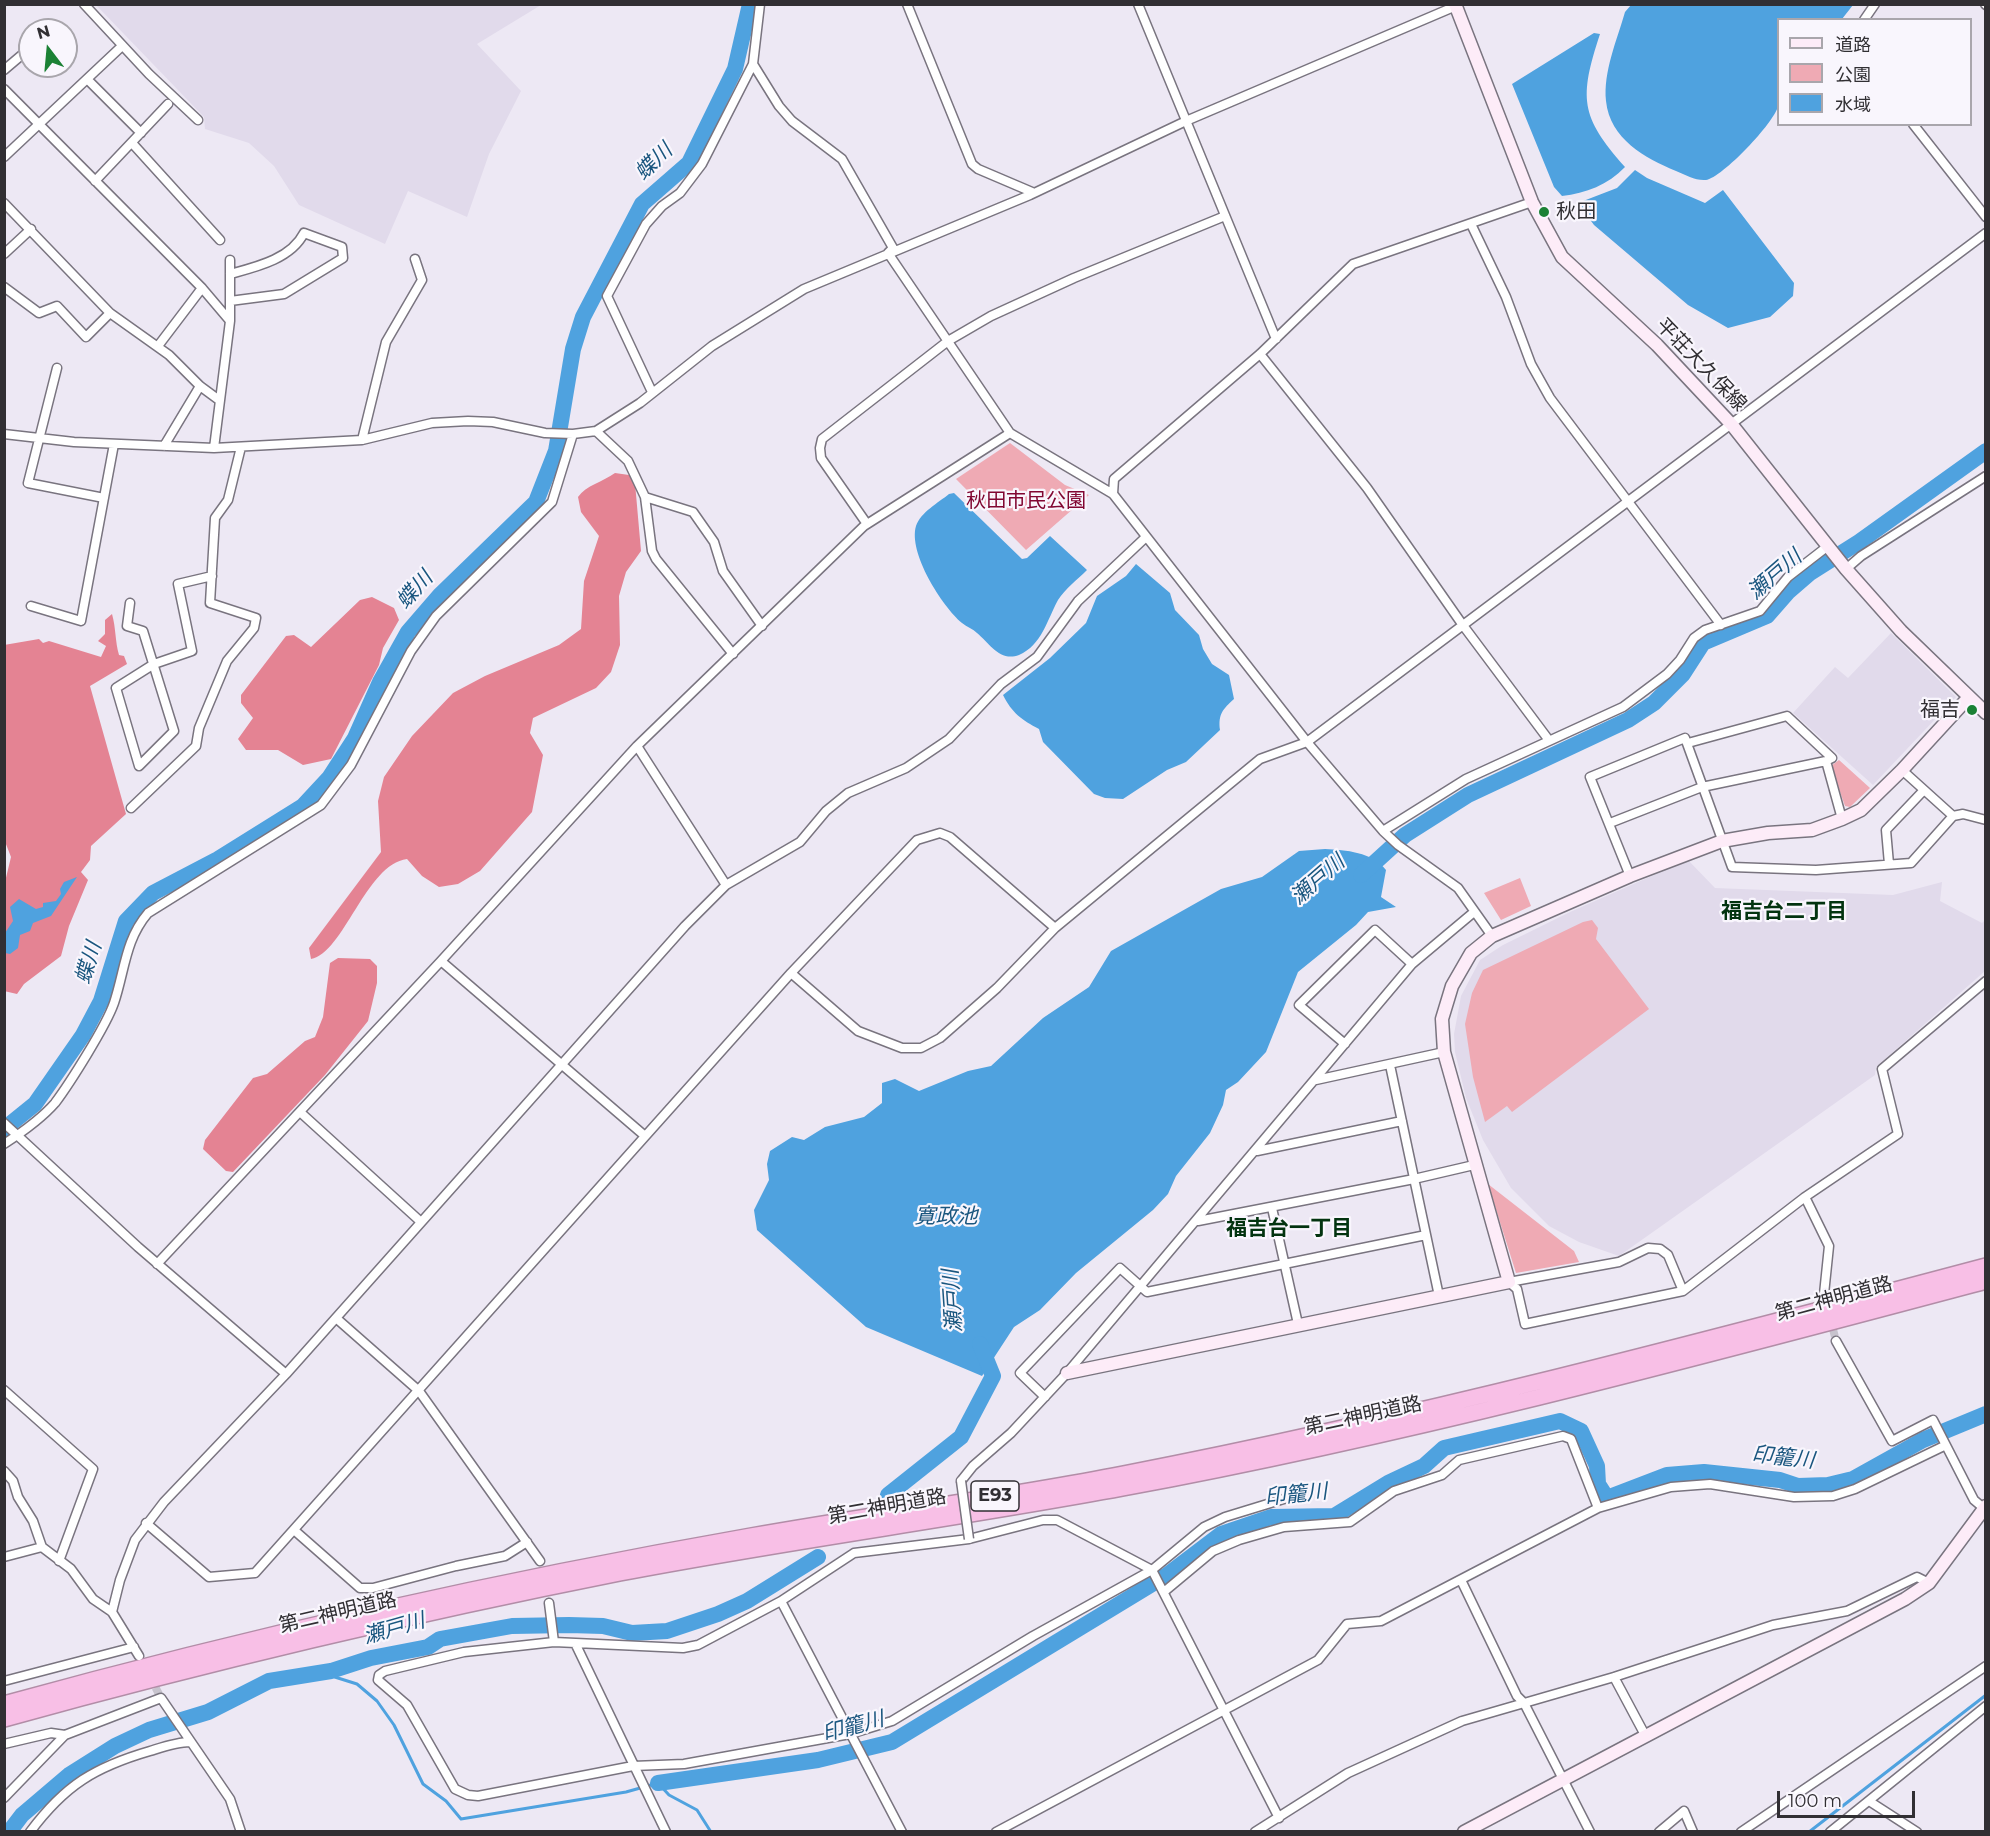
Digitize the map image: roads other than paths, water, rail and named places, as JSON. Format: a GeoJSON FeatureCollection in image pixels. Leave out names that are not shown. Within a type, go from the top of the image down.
{"type":"FeatureCollection","features":[{"type":"Feature","properties":{"kind":"highway","name":"第二神明道路"},"geometry":{"type":"LineString","coordinates":[[4,1704],[313,1625],[466,1592],[748,1537],[1122,1475],[1559,1378],[1982,1274]]}},
{"type":"Feature","properties":{"kind":"highway","name":"第二神明道路"},"geometry":{"type":"LineString","coordinates":[[4,1719],[318,1639],[622,1573],[1124,1488],[1340,1443],[1563,1392],[1982,1274]]}},
{"type":"Feature","properties":{"kind":"street"},"geometry":{"type":"LineString","coordinates":[[84,4],[122,46],[198,120]]}},
{"type":"Feature","properties":{"kind":"street"},"geometry":{"type":"LineString","coordinates":[[652,392],[607,296],[646,224],[662,206],[680,193],[702,164],[753,64],[760,4]]}},
{"type":"Feature","properties":{"kind":"street"},"geometry":{"type":"LineString","coordinates":[[908,4],[972,164],[1032,192]]}},
{"type":"Feature","properties":{"kind":"street"},"geometry":{"type":"LineString","coordinates":[[1138,4],[1276,339]]}},
{"type":"Feature","properties":{"kind":"street"},"geometry":{"type":"LineString","coordinates":[[1865,18],[1875,4]]}},
{"type":"Feature","properties":{"kind":"street"},"geometry":{"type":"LineString","coordinates":[[4,434],[114,444],[214,448],[362,440],[432,423],[468,421],[493,422],[545,433],[573,434],[596,431],[712,346],[774,305],[804,289],[1032,192],[1186,121],[1457,5]]}},
{"type":"Feature","properties":{"kind":"street","name":"平荘大久保線"},"geometry":{"type":"LineString","coordinates":[[1457,5],[1532,202],[1545,230],[1562,257],[1657,345],[1732,425],[1843,566],[1901,631],[1986,713]]}},
{"type":"Feature","properties":{"kind":"street"},"geometry":{"type":"LineString","coordinates":[[4,157],[122,46]]}},
{"type":"Feature","properties":{"kind":"street"},"geometry":{"type":"LineString","coordinates":[[4,70],[18,58]]}},
{"type":"Feature","properties":{"kind":"street"},"geometry":{"type":"LineString","coordinates":[[753,64],[779,106],[792,121],[842,159],[893,248],[888,253]]}},
{"type":"Feature","properties":{"kind":"street"},"geometry":{"type":"LineString","coordinates":[[87,79],[141,133]]}},
{"type":"Feature","properties":{"kind":"street"},"geometry":{"type":"LineString","coordinates":[[4,89],[202,288],[230,321]]}},
{"type":"Feature","properties":{"kind":"street"},"geometry":{"type":"LineString","coordinates":[[95,181],[168,104]]}},
{"type":"Feature","properties":{"kind":"street"},"geometry":{"type":"LineString","coordinates":[[1915,126],[1986,217]]}},
{"type":"Feature","properties":{"kind":"street"},"geometry":{"type":"LineString","coordinates":[[132,143],[220,240]]}},
{"type":"Feature","properties":{"kind":"street"},"geometry":{"type":"LineString","coordinates":[[1113,494],[1114,479],[1260,354],[1353,264],[1532,202]]}},
{"type":"Feature","properties":{"kind":"street"},"geometry":{"type":"LineString","coordinates":[[4,203],[110,313],[159,346],[200,386],[219,400]]}},
{"type":"Feature","properties":{"kind":"street"},"geometry":{"type":"LineString","coordinates":[[867,524],[821,458],[822,439],[948,341],[990,316],[1074,278],[1225,216]]}},
{"type":"Feature","properties":{"kind":"street"},"geometry":{"type":"LineString","coordinates":[[1471,224],[1506,297],[1531,364],[1550,398],[1722,625]]}},
{"type":"Feature","properties":{"kind":"street"},"geometry":{"type":"LineString","coordinates":[[4,254],[31,229]]}},
{"type":"Feature","properties":{"kind":"street"},"geometry":{"type":"LineString","coordinates":[[791,973],[858,1031],[902,1048],[921,1048],[940,1038],[997,988],[1055,928],[1260,759],[1307,742],[1986,232]]}},
{"type":"Feature","properties":{"kind":"street"},"geometry":{"type":"LineString","coordinates":[[230,274],[264,265],[298,244],[304,233],[342,247],[343,258],[284,294],[230,301]]}},
{"type":"Feature","properties":{"kind":"street"},"geometry":{"type":"LineString","coordinates":[[888,253],[1010,433],[1113,494],[1307,742],[1383,831],[1398,845],[1458,888],[1492,936]]}},
{"type":"Feature","properties":{"kind":"street"},"geometry":{"type":"LineString","coordinates":[[362,440],[386,342],[422,280],[415,259]]}},
{"type":"Feature","properties":{"kind":"street"},"geometry":{"type":"LineString","coordinates":[[214,448],[230,321],[230,260]]}},
{"type":"Feature","properties":{"kind":"street"},"geometry":{"type":"LineString","coordinates":[[4,287],[39,313],[57,306],[86,337],[110,313]]}},
{"type":"Feature","properties":{"kind":"street"},"geometry":{"type":"LineString","coordinates":[[159,346],[202,288]]}},
{"type":"Feature","properties":{"kind":"street"},"geometry":{"type":"LineString","coordinates":[[1260,354],[1367,488],[1462,624],[1548,739]]}},
{"type":"Feature","properties":{"kind":"street"},"geometry":{"type":"LineString","coordinates":[[57,368],[28,483],[104,498]]}},
{"type":"Feature","properties":{"kind":"street"},"geometry":{"type":"LineString","coordinates":[[164,446],[200,386]]}},
{"type":"Feature","properties":{"kind":"street"},"geometry":{"type":"LineString","coordinates":[[596,431],[628,461],[645,497],[652,551],[656,559],[733,654]]}},
{"type":"Feature","properties":{"kind":"street"},"geometry":{"type":"LineString","coordinates":[[157,1263],[441,961],[637,746],[867,524],[1010,433]]}},
{"type":"Feature","properties":{"kind":"street"},"geometry":{"type":"LineString","coordinates":[[4,1144],[17,1136],[54,1104],[84,1056],[113,1004],[124,957],[135,928],[148,913],[321,805],[351,765],[411,651],[436,616],[552,502],[573,434]]}},
{"type":"Feature","properties":{"kind":"street"},"geometry":{"type":"LineString","coordinates":[[31,606],[81,621],[114,444]]}},
{"type":"Feature","properties":{"kind":"street"},"geometry":{"type":"LineString","coordinates":[[131,808],[196,746],[199,728],[227,661],[254,628],[256,618],[210,603],[214,518],[228,500],[241,447]]}},
{"type":"Feature","properties":{"kind":"street"},"geometry":{"type":"LineString","coordinates":[[1843,566],[1986,476]]}},
{"type":"Feature","properties":{"kind":"street"},"geometry":{"type":"LineString","coordinates":[[645,497],[693,512],[714,542],[723,571],[762,626]]}},
{"type":"Feature","properties":{"kind":"street"},"geometry":{"type":"LineString","coordinates":[[112,1612],[132,1550],[146,1523],[286,1374],[685,926],[726,885],[800,842],[826,811],[848,793],[906,768],[949,739],[1001,684],[1037,657],[1078,601],[1146,537]]}},
{"type":"Feature","properties":{"kind":"street"},"geometry":{"type":"LineString","coordinates":[[1383,831],[1466,779],[1548,739],[1623,707],[1667,674],[1680,660],[1694,638],[1705,630],[1760,611],[1788,577],[1829,548]]}},
{"type":"Feature","properties":{"kind":"street"},"geometry":{"type":"LineString","coordinates":[[130,603],[127,626],[143,631],[154,664],[174,732],[139,766],[116,688],[154,664],[192,651],[178,584],[212,576]]}},
{"type":"Feature","properties":{"kind":"street"},"geometry":{"type":"LineString","coordinates":[[1969,697],[1902,770],[1860,810],[1812,830],[1768,833],[1722,841],[1630,876],[1492,936],[1472,953],[1452,986],[1442,1019],[1444,1052],[1474,1165],[1509,1282],[1517,1290],[1525,1324],[1683,1291],[1805,1197],[1898,1134],[1882,1069],[1986,981]]}},
{"type":"Feature","properties":{"kind":"street"},"geometry":{"type":"LineString","coordinates":[[1610,824],[1702,787],[1832,758],[1787,717],[1688,743]]}},
{"type":"Feature","properties":{"kind":"street"},"geometry":{"type":"LineString","coordinates":[[1630,876],[1590,777],[1685,738],[1732,867],[1816,870],[1911,863],[1953,816],[1963,814],[1986,820]]}},
{"type":"Feature","properties":{"kind":"street"},"geometry":{"type":"LineString","coordinates":[[637,746],[726,885]]}},
{"type":"Feature","properties":{"kind":"street"},"geometry":{"type":"LineString","coordinates":[[1826,761],[1842,819]]}},
{"type":"Feature","properties":{"kind":"street"},"geometry":{"type":"LineString","coordinates":[[1902,770],[1953,816]]}},
{"type":"Feature","properties":{"kind":"street"},"geometry":{"type":"LineString","coordinates":[[1889,864],[1886,830],[1924,790]]}},
{"type":"Feature","properties":{"kind":"street"},"geometry":{"type":"LineString","coordinates":[[146,1523],[209,1577],[255,1573],[791,973],[917,840],[940,833],[950,837],[1055,928]]}},
{"type":"Feature","properties":{"kind":"street"},"geometry":{"type":"LineString","coordinates":[[969,1539],[961,1481],[973,1466],[1011,1433],[1067,1373],[1257,1151],[1412,963],[1474,912]]}},
{"type":"Feature","properties":{"kind":"street"},"geometry":{"type":"LineString","coordinates":[[1345,1044],[1299,1005],[1375,930],[1412,963]]}},
{"type":"Feature","properties":{"kind":"street"},"geometry":{"type":"LineString","coordinates":[[441,961],[563,1063],[645,1136]]}},
{"type":"Feature","properties":{"kind":"street"},"geometry":{"type":"LineString","coordinates":[[1316,1080],[1444,1052]]}},
{"type":"Feature","properties":{"kind":"street"},"geometry":{"type":"LineString","coordinates":[[1390,1065],[1439,1296]]}},
{"type":"Feature","properties":{"kind":"street"},"geometry":{"type":"LineString","coordinates":[[300,1112],[421,1222]]}},
{"type":"Feature","properties":{"kind":"street"},"geometry":{"type":"LineString","coordinates":[[1257,1151],[1402,1121]]}},
{"type":"Feature","properties":{"kind":"street"},"geometry":{"type":"LineString","coordinates":[[4,1123],[157,1263],[286,1374]]}},
{"type":"Feature","properties":{"kind":"street"},"geometry":{"type":"LineString","coordinates":[[1198,1221],[1272,1208],[1474,1165]]}},
{"type":"Feature","properties":{"kind":"street"},"geometry":{"type":"LineString","coordinates":[[1805,1197],[1829,1246],[1824,1294]]}},
{"type":"Feature","properties":{"kind":"street"},"geometry":{"type":"LineString","coordinates":[[1272,1208],[1298,1324]]}},
{"type":"Feature","properties":{"kind":"street"},"geometry":{"type":"LineString","coordinates":[[1045,1397],[1020,1373],[1120,1268],[1147,1292],[1426,1235]]}},
{"type":"Feature","properties":{"kind":"street"},"geometry":{"type":"LineString","coordinates":[[1067,1373],[1298,1324],[1619,1262],[1648,1248],[1660,1249],[1668,1255],[1683,1291]]}},
{"type":"Feature","properties":{"kind":"street"},"geometry":{"type":"LineString","coordinates":[[336,1318],[419,1391],[540,1561]]}},
{"type":"Feature","properties":{"kind":"street"},"geometry":{"type":"LineString","coordinates":[[1464,1832],[1905,1599],[1929,1583],[1985,1508],[1974,1500],[1944,1446],[1933,1420],[1892,1441],[1836,1341]]}},
{"type":"Feature","properties":{"kind":"street"},"geometry":{"type":"LineString","coordinates":[[4,1390],[93,1470],[59,1561]]}},
{"type":"Feature","properties":{"kind":"street"},"geometry":{"type":"LineString","coordinates":[[1165,1591],[1213,1551],[1239,1540],[1284,1527],[1350,1522],[1394,1491],[1442,1475],[1459,1460],[1563,1436],[1570,1439],[1598,1508]]}},
{"type":"Feature","properties":{"kind":"street"},"geometry":{"type":"LineString","coordinates":[[996,1832],[1318,1660],[1347,1624],[1380,1621],[1598,1508],[1671,1487],[1710,1484],[1794,1497],[1833,1496],[1944,1446]]}},
{"type":"Feature","properties":{"kind":"street"},"geometry":{"type":"LineString","coordinates":[[4,1471],[13,1480],[18,1497],[33,1521],[42,1547],[71,1569],[93,1599],[112,1612],[139,1656]]}},
{"type":"Feature","properties":{"kind":"street"},"geometry":{"type":"LineString","coordinates":[[1279,1818],[1226,1710],[1152,1570],[1057,1520],[1043,1520],[969,1539],[854,1553],[781,1601],[698,1645],[683,1648],[576,1645],[554,1642],[465,1652],[385,1671],[379,1675],[378,1680],[407,1705],[455,1789],[468,1795],[478,1796],[633,1767],[684,1764],[850,1734],[892,1721],[1034,1636],[1152,1570],[1204,1527],[1225,1517],[1287,1498]]}},
{"type":"Feature","properties":{"kind":"street"},"geometry":{"type":"LineString","coordinates":[[294,1530],[360,1588],[373,1588],[456,1566],[505,1556],[527,1542]]}},
{"type":"Feature","properties":{"kind":"street"},"geometry":{"type":"LineString","coordinates":[[4,1557],[42,1547]]}},
{"type":"Feature","properties":{"kind":"street"},"geometry":{"type":"LineString","coordinates":[[1255,1832],[1358,1769],[1462,1721],[1614,1677],[1773,1625],[1847,1611],[1917,1578],[1929,1583]]}},
{"type":"Feature","properties":{"kind":"street"},"geometry":{"type":"LineString","coordinates":[[1461,1580],[1517,1696],[1524,1703],[1590,1832]]}},
{"type":"Feature","properties":{"kind":"street"},"geometry":{"type":"LineString","coordinates":[[781,1601],[902,1832]]}},
{"type":"Feature","properties":{"kind":"street"},"geometry":{"type":"LineString","coordinates":[[549,1603],[554,1642]]}},
{"type":"Feature","properties":{"kind":"street"},"geometry":{"type":"LineString","coordinates":[[576,1645],[666,1832]]}},
{"type":"Feature","properties":{"kind":"street"},"geometry":{"type":"LineString","coordinates":[[4,1681],[134,1647]]}},
{"type":"Feature","properties":{"kind":"street"},"geometry":{"type":"LineString","coordinates":[[1741,1832],[1986,1666]]}},
{"type":"Feature","properties":{"kind":"street"},"geometry":{"type":"LineString","coordinates":[[1614,1677],[1645,1735]]}},
{"type":"Feature","properties":{"kind":"street"},"geometry":{"type":"LineString","coordinates":[[4,1798],[65,1735],[161,1698],[230,1799],[241,1832]]}},
{"type":"Feature","properties":{"kind":"street"},"geometry":{"type":"LineString","coordinates":[[1830,1832],[1986,1706]]}},
{"type":"Feature","properties":{"kind":"street"},"geometry":{"type":"LineString","coordinates":[[4,1744],[51,1733],[65,1735]]}},
{"type":"Feature","properties":{"kind":"street"},"geometry":{"type":"LineString","coordinates":[[30,1832],[49,1806],[80,1780],[113,1762],[188,1739]]}},
{"type":"Feature","properties":{"kind":"street"},"geometry":{"type":"LineString","coordinates":[[1869,1801],[1917,1832]]}},
{"type":"Feature","properties":{"kind":"street"},"geometry":{"type":"LineString","coordinates":[[1659,1832],[1684,1811],[1693,1832]]}},
{"type":"Feature","properties":{"kind":"water"},"geometry":{"type":"Polygon","coordinates":[[[1631,4],[1853,5],[1843,18],[1777,18],[1777,109],[1775,114],[1735,160],[1714,177],[1706,180],[1691,177],[1664,166],[1641,153],[1614,126],[1606,101],[1607,79],[1625,12],[1631,4]]]}},
{"type":"Feature","properties":{"kind":"water"},"geometry":{"type":"Polygon","coordinates":[[[1594,33],[1600,34],[1589,75],[1588,105],[1599,134],[1625,167],[1611,179],[1596,187],[1562,196],[1554,187],[1512,84],[1594,33]]]}},
{"type":"Feature","properties":{"kind":"water"},"geometry":{"type":"Polygon","coordinates":[[[1635,170],[1647,178],[1705,203],[1723,190],[1794,283],[1793,296],[1770,317],[1728,328],[1688,305],[1594,225],[1578,203],[1617,188],[1635,170]]]}},
{"type":"Feature","properties":{"kind":"water"},"geometry":{"type":"Polygon","coordinates":[[[954,493],[1022,559],[1027,558],[1050,536],[1087,570],[1058,600],[1039,638],[1027,651],[1019,655],[1012,657],[1001,654],[962,623],[945,604],[922,564],[915,537],[918,521],[930,508],[949,494],[954,493]]]}},
{"type":"Feature","properties":{"kind":"water"},"geometry":{"type":"Polygon","coordinates":[[[1136,564],[1170,593],[1175,610],[1199,635],[1203,649],[1212,664],[1229,675],[1234,699],[1222,712],[1220,730],[1186,762],[1167,770],[1123,799],[1105,798],[1094,794],[1043,742],[1039,729],[1018,715],[1003,695],[1050,658],[1086,623],[1097,596],[1126,576],[1136,564]]]}},
{"type":"Feature","properties":{"kind":"water","name":"寛政池"},"geometry":{"type":"Polygon","coordinates":[[[1325,849],[1358,853],[1374,859],[1386,870],[1381,897],[1396,907],[1368,912],[1356,925],[1298,972],[1266,1052],[1238,1082],[1226,1090],[1223,1105],[1210,1133],[1176,1176],[1168,1194],[1153,1210],[1076,1273],[1040,1310],[1014,1327],[982,1376],[866,1327],[757,1230],[754,1210],[769,1180],[767,1164],[770,1151],[792,1137],[804,1140],[825,1127],[864,1117],[882,1103],[882,1083],[895,1079],[919,1091],[968,1071],[991,1066],[1043,1018],[1089,987],[1111,951],[1221,889],[1262,877],[1299,851],[1325,849]]]}},
{"type":"Feature","properties":{"kind":"water"},"geometry":{"type":"Polygon","coordinates":[[[77,877],[51,916],[33,923],[30,931],[20,935],[18,948],[10,954],[5,953],[5,933],[13,921],[10,907],[19,899],[36,909],[43,907],[43,903],[56,901],[61,894],[60,889],[64,882],[77,877]]]}},
{"type":"Feature","properties":{"kind":"waterway","name":"蝶川"},"geometry":{"type":"LineString","coordinates":[[4,1129],[35,1104],[83,1035],[101,1001],[126,921],[153,893],[218,859],[303,806],[329,778],[355,738],[380,682],[408,632],[440,595],[536,502],[556,451],[573,349],[583,317],[642,204],[689,163],[735,69],[750,4]]}},
{"type":"Feature","properties":{"kind":"waterway","name":"瀬戸川"},"geometry":{"type":"LineString","coordinates":[[1361,875],[1405,835],[1468,795],[1628,720],[1654,703],[1683,674],[1703,643],[1767,616],[1788,592],[1810,573],[1859,542],[1986,451]]}},
{"type":"Feature","properties":{"kind":"waterway","name":"瀬戸川"},"geometry":{"type":"LineString","coordinates":[[888,1495],[961,1437],[993,1376],[980,1344]]}},
{"type":"Feature","properties":{"kind":"waterway","name":"印籠川"},"geometry":{"type":"LineString","coordinates":[[658,1783],[818,1760],[892,1742],[1167,1575],[1221,1534],[1271,1517],[1334,1516],[1388,1483],[1424,1466],[1444,1448],[1560,1421],[1581,1431],[1597,1466],[1598,1484],[1607,1498],[1667,1475],[1704,1472],[1780,1480],[1798,1486],[1828,1485],[1853,1479],[1923,1440],[1986,1414]]}},
{"type":"Feature","properties":{"kind":"waterway","name":"瀬戸川"},"geometry":{"type":"LineString","coordinates":[[9,1832],[22,1815],[69,1775],[115,1746],[149,1730],[208,1712],[269,1681],[331,1671],[371,1658],[428,1647],[440,1639],[512,1626],[603,1626],[632,1633],[667,1631],[718,1614],[747,1601],[818,1557]]}},
{"type":"Feature","properties":{"kind":"waterway"},"geometry":{"type":"LineString","coordinates":[[322,1673],[357,1684],[377,1701],[394,1725],[423,1784],[446,1801],[461,1819],[626,1792],[658,1783],[669,1795],[697,1810],[711,1832]]}},
{"type":"Feature","properties":{"kind":"waterway"},"geometry":{"type":"LineString","coordinates":[[1809,1832],[1986,1695]]}},
{"type":"Feature","properties":{"kind":"tunnel"},"geometry":{"type":"LineString","coordinates":[[1824,1294],[1836,1341]]}},
{"type":"Feature","properties":{"kind":"tunnel"},"geometry":{"type":"LineString","coordinates":[[150,1677],[161,1698]]}},
{"type":"Feature","properties":{"kind":"place","name":"秋田"},"geometry":{"type":"Point","coordinates":[1544,212]}},
{"type":"Feature","properties":{"kind":"place","name":"福吉"},"geometry":{"type":"Point","coordinates":[1972,710]}},
{"type":"Feature","properties":{"kind":"district","name":"福吉台二丁目"},"geometry":{"type":"Point","coordinates":[1784,912]}},
{"type":"Feature","properties":{"kind":"district","name":"福吉台一丁目"},"geometry":{"type":"Point","coordinates":[1289,1229]}},
{"type":"Feature","properties":{"kind":"park label","name":"秋田市民公園"},"geometry":{"type":"Point","coordinates":[1026,501]}}]}
